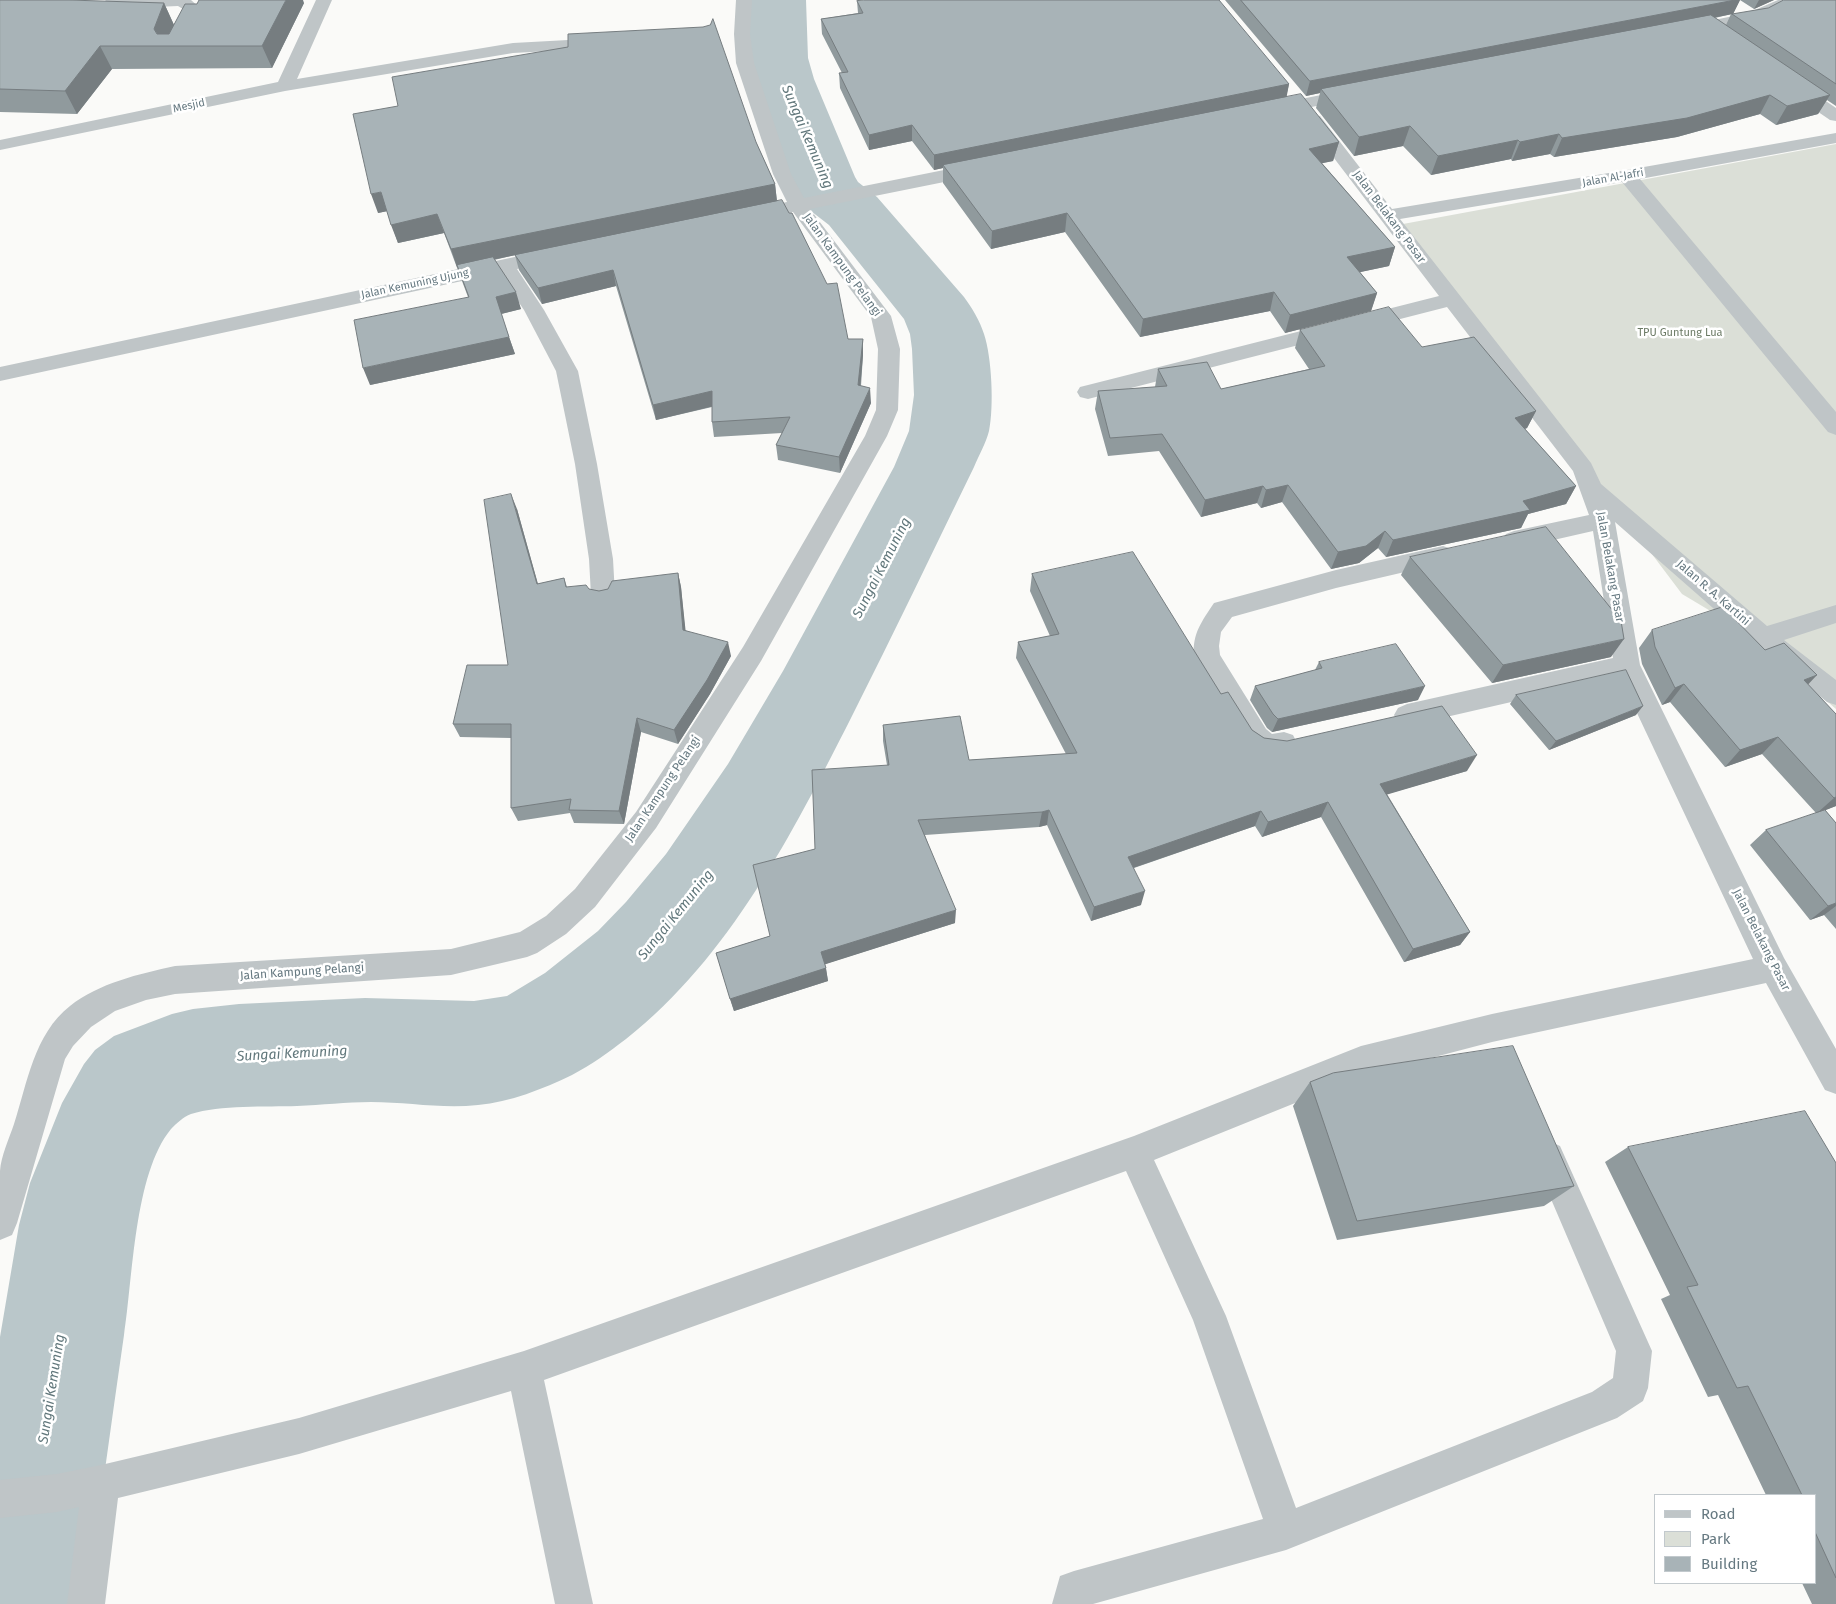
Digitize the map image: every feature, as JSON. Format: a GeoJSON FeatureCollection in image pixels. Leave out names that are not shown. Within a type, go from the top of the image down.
{"type":"FeatureCollection","features":[{"type":"Feature","properties":{"kind":"street"},"geometry":{"type":"LineString","coordinates":[[284,86],[324,0]]}},
{"type":"Feature","properties":{"kind":"street","name":"Jalan Kampung Pelangi"},"geometry":{"type":"LineString","coordinates":[[0,1223],[48,1061],[68,1028],[102,1003],[137,988],[175,980],[451,962],[527,944],[556,925],[584,898],[646,820],[752,654],[876,436],[887,410],[889,349],[881,316],[798,205],[782,174],[745,63],[742,34],[744,0]]}},
{"type":"Feature","properties":{"kind":"street"},"geometry":{"type":"LineString","coordinates":[[1667,34],[1753,17],[1792,0]]}},
{"type":"Feature","properties":{"kind":"street"},"geometry":{"type":"LineString","coordinates":[[96,4],[182,1],[188,4],[192,8],[174,51]]}},
{"type":"Feature","properties":{"kind":"street"},"geometry":{"type":"LineString","coordinates":[[1731,4],[1753,17]]}},
{"type":"Feature","properties":{"kind":"street"},"geometry":{"type":"LineString","coordinates":[[1706,27],[1722,38]]}},
{"type":"Feature","properties":{"kind":"street","name":"Mesjid"},"geometry":{"type":"LineString","coordinates":[[0,145],[284,86],[513,48],[618,42]]}},
{"type":"Feature","properties":{"kind":"street"},"geometry":{"type":"LineString","coordinates":[[1779,77],[1836,116]]}},
{"type":"Feature","properties":{"kind":"street"},"geometry":{"type":"LineString","coordinates":[[1253,113],[1295,96],[1368,91]]}},
{"type":"Feature","properties":{"kind":"street","name":"Jalan Belakang Pasar"},"geometry":{"type":"LineString","coordinates":[[1295,96],[1389,215],[1583,469],[1603,520],[1627,665],[1773,968],[1836,1080]]}},
{"type":"Feature","properties":{"kind":"street","name":"Jalan Al-Jafri"},"geometry":{"type":"LineString","coordinates":[[1389,215],[1627,176],[1836,138]]}},
{"type":"Feature","properties":{"kind":"street"},"geometry":{"type":"LineString","coordinates":[[732,218],[993,166]]}},
{"type":"Feature","properties":{"kind":"street"},"geometry":{"type":"LineString","coordinates":[[1627,176],[1836,427]]}},
{"type":"Feature","properties":{"kind":"street","name":"Jalan Kemuning Ujung"},"geometry":{"type":"LineString","coordinates":[[0,374],[570,251]]}},
{"type":"Feature","properties":{"kind":"street"},"geometry":{"type":"LineString","coordinates":[[504,265],[534,310],[567,371],[601,559],[603,595]]}},
{"type":"Feature","properties":{"kind":"street"},"geometry":{"type":"LineString","coordinates":[[1088,392],[1452,299]]}},
{"type":"Feature","properties":{"kind":"street","name":"Jalan R. A. Kartini"},"geometry":{"type":"LineString","coordinates":[[1592,489],[1763,637],[1836,695]]}},
{"type":"Feature","properties":{"kind":"street"},"geometry":{"type":"LineString","coordinates":[[1309,737],[1268,745],[1257,736],[1207,656],[1206,646],[1209,630],[1223,610],[1336,579],[1603,520]]}},
{"type":"Feature","properties":{"kind":"street"},"geometry":{"type":"LineString","coordinates":[[1763,637],[1836,614]]}},
{"type":"Feature","properties":{"kind":"street"},"geometry":{"type":"LineString","coordinates":[[1386,720],[1627,665]]}},
{"type":"Feature","properties":{"kind":"street"},"geometry":{"type":"LineString","coordinates":[[0,1499],[57,1493],[101,1484],[299,1436],[524,1369],[1134,1152],[1361,1061],[1498,1041],[1773,968]]}},
{"type":"Feature","properties":{"kind":"street"},"geometry":{"type":"LineString","coordinates":[[1071,1604],[1074,1590],[1286,1531],[1604,1405],[1630,1388],[1634,1351],[1535,1127]]}},
{"type":"Feature","properties":{"kind":"street"},"geometry":{"type":"LineString","coordinates":[[1134,1152],[1209,1316],[1286,1531]]}},
{"type":"Feature","properties":{"kind":"street"},"geometry":{"type":"LineString","coordinates":[[524,1369],[574,1604]]}},
{"type":"Feature","properties":{"kind":"street"},"geometry":{"type":"LineString","coordinates":[[86,1604],[101,1484]]}},
{"type":"Feature","properties":{"kind":"green space","name":"TPU Guntung Lua"},"geometry":{"type":"Polygon","coordinates":[[[1836,144],[1836,709],[1749,634],[1682,594],[1403,224],[1836,144]]]}},
{"type":"Feature","properties":{"kind":"building"},"geometry":{"type":"Polygon","coordinates":[[[0,0],[164,3],[154,29],[157,34],[169,34],[185,4],[197,4],[199,0],[286,0],[262,46],[100,46],[65,91],[0,89],[0,0]]]}},
{"type":"Feature","properties":{"kind":"building"},"geometry":{"type":"Polygon","coordinates":[[[1219,0],[1289,84],[934,155],[912,125],[869,135],[839,73],[848,72],[821,19],[863,13],[857,1],[1219,0]]]}},
{"type":"Feature","properties":{"kind":"building"},"geometry":{"type":"Polygon","coordinates":[[[1241,0],[1735,0],[1310,81],[1241,0]]]}},
{"type":"Feature","properties":{"kind":"building"},"geometry":{"type":"Polygon","coordinates":[[[1784,0],[1836,0],[1836,84],[1732,14],[1768,8],[1784,0]]]}},
{"type":"Feature","properties":{"kind":"building"},"geometry":{"type":"Polygon","coordinates":[[[1711,15],[1830,95],[1787,106],[1770,95],[1687,118],[1562,138],[1559,134],[1520,142],[1518,140],[1438,156],[1410,126],[1359,137],[1321,89],[1711,15]]]}},
{"type":"Feature","properties":{"kind":"building"},"geometry":{"type":"Polygon","coordinates":[[[713,19],[756,142],[775,184],[451,249],[437,214],[391,225],[381,192],[371,194],[353,114],[398,106],[392,77],[568,47],[568,34],[703,27],[710,25],[713,19]]]}},
{"type":"Feature","properties":{"kind":"building"},"geometry":{"type":"Polygon","coordinates":[[[1301,94],[1339,142],[1309,149],[1395,247],[1347,257],[1377,293],[1290,315],[1274,292],[1143,319],[1067,213],[992,231],[943,165],[1301,94]]]}},
{"type":"Feature","properties":{"kind":"building"},"geometry":{"type":"Polygon","coordinates":[[[782,200],[789,213],[792,213],[827,284],[837,283],[848,339],[863,339],[858,385],[870,388],[839,457],[776,445],[790,417],[712,422],[712,391],[653,405],[613,270],[538,288],[515,255],[782,200]]]}},
{"type":"Feature","properties":{"kind":"building"},"geometry":{"type":"Polygon","coordinates":[[[493,257],[516,292],[496,297],[509,337],[363,368],[354,320],[469,297],[457,265],[493,257]]]}},
{"type":"Feature","properties":{"kind":"building"},"geometry":{"type":"Polygon","coordinates":[[[1389,307],[1422,347],[1474,337],[1536,411],[1515,418],[1576,486],[1523,501],[1530,510],[1393,540],[1385,531],[1366,546],[1338,552],[1288,485],[1266,490],[1263,486],[1205,500],[1162,434],[1110,438],[1098,391],[1167,386],[1158,369],[1207,362],[1221,389],[1325,366],[1300,330],[1389,307]]]}},
{"type":"Feature","properties":{"kind":"building"},"geometry":{"type":"Polygon","coordinates":[[[511,494],[537,584],[564,578],[566,587],[586,585],[589,589],[599,591],[608,589],[612,581],[678,573],[683,630],[728,642],[707,680],[674,730],[637,718],[619,811],[569,810],[571,799],[511,808],[511,724],[453,724],[467,665],[508,665],[484,500],[511,494]]]}},
{"type":"Feature","properties":{"kind":"building"},"geometry":{"type":"Polygon","coordinates":[[[1546,527],[1621,621],[1624,639],[1503,665],[1410,557],[1546,527]]]}},
{"type":"Feature","properties":{"kind":"building"},"geometry":{"type":"Polygon","coordinates":[[[1133,552],[1221,694],[1228,692],[1252,730],[1264,738],[1287,741],[1442,706],[1477,755],[1380,784],[1470,932],[1413,949],[1328,802],[1268,822],[1261,811],[1128,857],[1145,891],[1094,907],[1049,810],[918,820],[956,910],[821,952],[826,968],[730,999],[716,953],[770,936],[753,865],[815,849],[812,770],[889,765],[883,725],[960,716],[969,760],[1077,753],[1018,642],[1059,634],[1032,574],[1133,552]]]}},
{"type":"Feature","properties":{"kind":"building"},"geometry":{"type":"Polygon","coordinates":[[[1723,607],[1765,650],[1784,643],[1817,675],[1804,680],[1836,714],[1836,797],[1834,798],[1778,737],[1740,750],[1684,684],[1675,688],[1655,647],[1652,630],[1723,607]]]}},
{"type":"Feature","properties":{"kind":"building"},"geometry":{"type":"Polygon","coordinates":[[[1396,644],[1425,686],[1278,719],[1255,686],[1322,668],[1319,662],[1396,644]]]}},
{"type":"Feature","properties":{"kind":"building"},"geometry":{"type":"Polygon","coordinates":[[[1626,670],[1643,706],[1556,741],[1516,695],[1626,670]]]}},
{"type":"Feature","properties":{"kind":"building"},"geometry":{"type":"Polygon","coordinates":[[[1825,810],[1836,823],[1836,903],[1828,906],[1766,830],[1825,810]]]}},
{"type":"Feature","properties":{"kind":"building"},"geometry":{"type":"Polygon","coordinates":[[[1513,1046],[1574,1186],[1357,1221],[1310,1082],[1333,1073],[1513,1046]]]}},
{"type":"Feature","properties":{"kind":"building"},"geometry":{"type":"Polygon","coordinates":[[[1805,1111],[1836,1163],[1836,1578],[1816,1534],[1816,1494],[1802,1494],[1748,1386],[1737,1388],[1687,1287],[1698,1285],[1628,1147],[1805,1111]]]}},
{"type":"Feature","properties":{"kind":"waterway","name":"Sungai Kemuning"},"geometry":{"type":"LineString","coordinates":[[17,1604],[70,1290],[78,1225],[95,1163],[117,1112],[131,1092],[154,1074],[193,1061],[216,1058],[365,1050],[441,1054],[490,1052],[520,1044],[546,1032],[616,983],[645,955],[680,914],[743,824],[799,729],[934,467],[949,431],[953,395],[950,349],[947,334],[938,313],[853,211],[831,194],[822,177],[783,79],[778,58],[777,0]]}}]}
